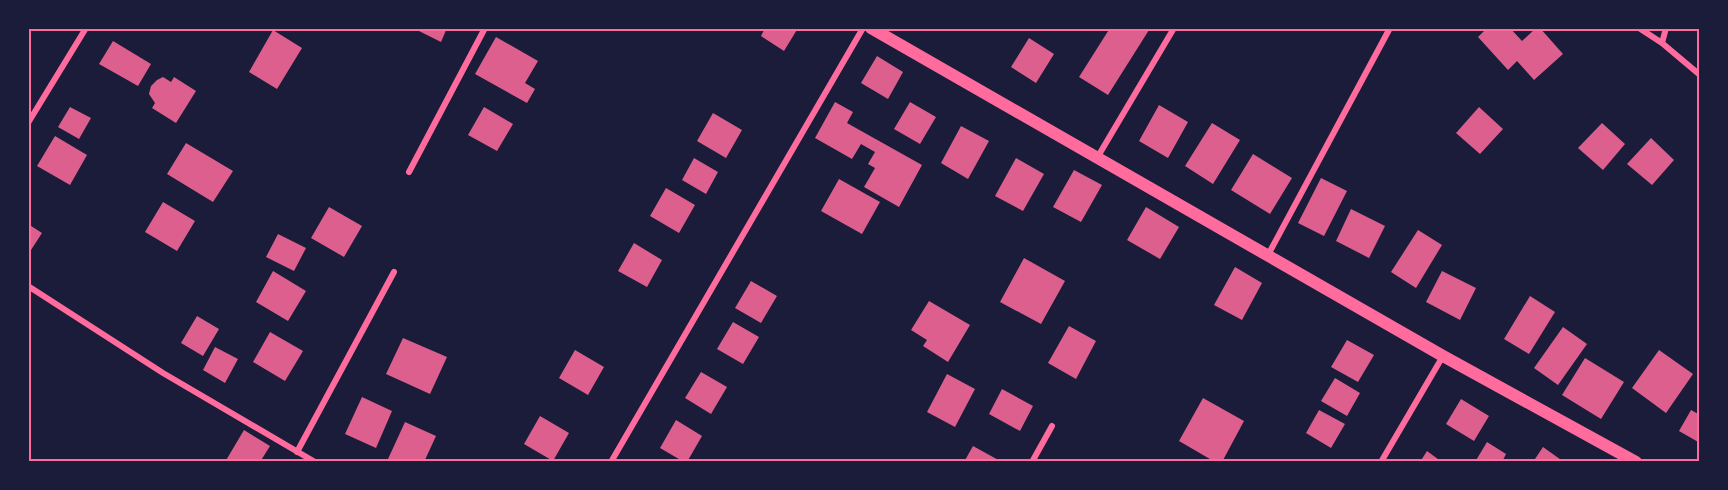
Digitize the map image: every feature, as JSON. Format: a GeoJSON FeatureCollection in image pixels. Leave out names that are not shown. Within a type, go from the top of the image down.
{"type":"FeatureCollection","features":[{"type":"Feature","properties":{"kind":"main road"},"geometry":{"type":"LineString","coordinates":[[871,28],[1443,356],[1636,462]]}},
{"type":"Feature","properties":{"kind":"street"},"geometry":{"type":"LineString","coordinates":[[28,123],[86,28]]}},
{"type":"Feature","properties":{"kind":"street"},"geometry":{"type":"LineString","coordinates":[[409,172],[485,28]]}},
{"type":"Feature","properties":{"kind":"street"},"geometry":{"type":"LineString","coordinates":[[611,462],[863,28]]}},
{"type":"Feature","properties":{"kind":"street"},"geometry":{"type":"LineString","coordinates":[[1096,158],[1174,28]]}},
{"type":"Feature","properties":{"kind":"street"},"geometry":{"type":"LineString","coordinates":[[1268,256],[1390,28]]}},
{"type":"Feature","properties":{"kind":"street"},"geometry":{"type":"LineString","coordinates":[[1639,28],[1700,75]]}},
{"type":"Feature","properties":{"kind":"street"},"geometry":{"type":"LineString","coordinates":[[1662,44],[1666,28]]}},
{"type":"Feature","properties":{"kind":"street"},"geometry":{"type":"LineString","coordinates":[[297,452],[394,272]]}},
{"type":"Feature","properties":{"kind":"street"},"geometry":{"type":"LineString","coordinates":[[28,286],[163,374],[315,462]]}},
{"type":"Feature","properties":{"kind":"street"},"geometry":{"type":"LineString","coordinates":[[1381,462],[1443,356]]}},
{"type":"Feature","properties":{"kind":"street"},"geometry":{"type":"LineString","coordinates":[[1032,462],[1052,426]]}},
{"type":"Feature","properties":{"kind":"building"},"geometry":{"type":"Polygon","coordinates":[[[413,28],[447,28],[441,42],[413,28]]]}},
{"type":"Feature","properties":{"kind":"building"},"geometry":{"type":"Polygon","coordinates":[[[765,28],[798,28],[784,51],[761,36],[765,28]]]}},
{"type":"Feature","properties":{"kind":"building"},"geometry":{"type":"Polygon","coordinates":[[[1110,28],[1149,30],[1108,95],[1079,77],[1110,28]]]}},
{"type":"Feature","properties":{"kind":"building"},"geometry":{"type":"Polygon","coordinates":[[[1487,28],[1510,28],[1522,41],[1536,28],[1540,28],[1563,54],[1534,80],[1517,61],[1508,70],[1478,37],[1487,28]]]}},
{"type":"Feature","properties":{"kind":"building"},"geometry":{"type":"Polygon","coordinates":[[[273,30],[302,48],[277,89],[249,72],[273,30]]]}},
{"type":"Feature","properties":{"kind":"building"},"geometry":{"type":"Polygon","coordinates":[[[496,37],[538,61],[525,83],[535,89],[527,103],[475,74],[496,37]]]}},
{"type":"Feature","properties":{"kind":"building"},"geometry":{"type":"Polygon","coordinates":[[[1029,38],[1054,54],[1036,83],[1011,67],[1029,38]]]}},
{"type":"Feature","properties":{"kind":"building"},"geometry":{"type":"Polygon","coordinates":[[[113,41],[151,64],[138,86],[99,64],[113,41]]]}},
{"type":"Feature","properties":{"kind":"building"},"geometry":{"type":"Polygon","coordinates":[[[877,56],[903,72],[888,99],[861,83],[877,56]]]}},
{"type":"Feature","properties":{"kind":"building"},"geometry":{"type":"Polygon","coordinates":[[[163,77],[171,82],[174,77],[196,91],[176,123],[152,108],[155,103],[149,94],[151,86],[163,77]]]}},
{"type":"Feature","properties":{"kind":"building"},"geometry":{"type":"Polygon","coordinates":[[[835,102],[853,112],[847,123],[922,165],[899,207],[864,187],[875,168],[868,164],[875,152],[861,144],[852,159],[815,138],[835,102]]]}},
{"type":"Feature","properties":{"kind":"building"},"geometry":{"type":"Polygon","coordinates":[[[910,102],[936,117],[920,144],[894,129],[910,102]]]}},
{"type":"Feature","properties":{"kind":"building"},"geometry":{"type":"Polygon","coordinates":[[[1159,105],[1188,122],[1168,158],[1139,141],[1159,105]]]}},
{"type":"Feature","properties":{"kind":"building"},"geometry":{"type":"Polygon","coordinates":[[[70,107],[91,118],[79,139],[58,127],[70,107]]]}},
{"type":"Feature","properties":{"kind":"building"},"geometry":{"type":"Polygon","coordinates":[[[484,107],[513,124],[497,151],[468,135],[484,107]]]}},
{"type":"Feature","properties":{"kind":"building"},"geometry":{"type":"Polygon","coordinates":[[[1479,107],[1503,129],[1480,154],[1456,133],[1479,107]]]}},
{"type":"Feature","properties":{"kind":"building"},"geometry":{"type":"Polygon","coordinates":[[[713,113],[742,130],[726,158],[697,141],[713,113]]]}},
{"type":"Feature","properties":{"kind":"building"},"geometry":{"type":"Polygon","coordinates":[[[1212,123],[1240,140],[1213,184],[1185,166],[1212,123]]]}},
{"type":"Feature","properties":{"kind":"building"},"geometry":{"type":"Polygon","coordinates":[[[1602,123],[1625,144],[1603,170],[1578,148],[1602,123]]]}},
{"type":"Feature","properties":{"kind":"building"},"geometry":{"type":"Polygon","coordinates":[[[961,126],[989,141],[968,179],[941,163],[961,126]]]}},
{"type":"Feature","properties":{"kind":"building"},"geometry":{"type":"Polygon","coordinates":[[[55,136],[87,155],[70,185],[37,166],[55,136]]]}},
{"type":"Feature","properties":{"kind":"building"},"geometry":{"type":"Polygon","coordinates":[[[1651,138],[1674,160],[1652,185],[1627,164],[1651,138]]]}},
{"type":"Feature","properties":{"kind":"building"},"geometry":{"type":"Polygon","coordinates":[[[186,143],[233,171],[213,202],[167,174],[186,143]]]}},
{"type":"Feature","properties":{"kind":"building"},"geometry":{"type":"Polygon","coordinates":[[[1253,154],[1292,178],[1270,214],[1231,190],[1253,154]]]}},
{"type":"Feature","properties":{"kind":"building"},"geometry":{"type":"Polygon","coordinates":[[[694,158],[718,172],[706,194],[682,180],[694,158]]]}},
{"type":"Feature","properties":{"kind":"building"},"geometry":{"type":"Polygon","coordinates":[[[1016,158],[1044,174],[1023,211],[995,196],[1016,158]]]}},
{"type":"Feature","properties":{"kind":"building"},"geometry":{"type":"Polygon","coordinates":[[[1074,170],[1102,185],[1081,222],[1053,207],[1074,170]]]}},
{"type":"Feature","properties":{"kind":"building"},"geometry":{"type":"Polygon","coordinates":[[[1321,178],[1347,191],[1324,236],[1298,223],[1321,178]]]}},
{"type":"Feature","properties":{"kind":"building"},"geometry":{"type":"Polygon","coordinates":[[[839,179],[880,202],[862,234],[821,211],[839,179]]]}},
{"type":"Feature","properties":{"kind":"building"},"geometry":{"type":"Polygon","coordinates":[[[666,188],[695,205],[679,233],[650,216],[666,188]]]}},
{"type":"Feature","properties":{"kind":"building"},"geometry":{"type":"Polygon","coordinates":[[[163,202],[195,221],[177,251],[145,232],[163,202]]]}},
{"type":"Feature","properties":{"kind":"building"},"geometry":{"type":"Polygon","coordinates":[[[329,207],[362,226],[344,257],[311,238],[329,207]]]}},
{"type":"Feature","properties":{"kind":"building"},"geometry":{"type":"Polygon","coordinates":[[[1146,207],[1179,227],[1160,259],[1127,240],[1146,207]]]}},
{"type":"Feature","properties":{"kind":"building"},"geometry":{"type":"Polygon","coordinates":[[[1351,209],[1385,226],[1369,258],[1336,241],[1351,209]]]}},
{"type":"Feature","properties":{"kind":"building"},"geometry":{"type":"Polygon","coordinates":[[[28,224],[42,233],[31,250],[28,249],[28,224]]]}},
{"type":"Feature","properties":{"kind":"building"},"geometry":{"type":"Polygon","coordinates":[[[1418,230],[1442,245],[1416,288],[1391,272],[1418,230]]]}},
{"type":"Feature","properties":{"kind":"building"},"geometry":{"type":"Polygon","coordinates":[[[278,234],[306,248],[294,271],[266,257],[278,234]]]}},
{"type":"Feature","properties":{"kind":"building"},"geometry":{"type":"Polygon","coordinates":[[[634,243],[662,260],[647,287],[618,271],[634,243]]]}},
{"type":"Feature","properties":{"kind":"building"},"geometry":{"type":"Polygon","coordinates":[[[1024,258],[1065,281],[1041,324],[1000,302],[1024,258]]]}},
{"type":"Feature","properties":{"kind":"building"},"geometry":{"type":"Polygon","coordinates":[[[1235,267],[1262,283],[1242,320],[1214,305],[1235,267]]]}},
{"type":"Feature","properties":{"kind":"building"},"geometry":{"type":"Polygon","coordinates":[[[273,271],[306,291],[288,321],[256,302],[273,271]]]}},
{"type":"Feature","properties":{"kind":"building"},"geometry":{"type":"Polygon","coordinates":[[[1442,271],[1476,288],[1460,320],[1426,302],[1442,271]]]}},
{"type":"Feature","properties":{"kind":"building"},"geometry":{"type":"Polygon","coordinates":[[[751,281],[777,296],[761,323],[735,308],[751,281]]]}},
{"type":"Feature","properties":{"kind":"building"},"geometry":{"type":"Polygon","coordinates":[[[1530,296],[1555,312],[1529,354],[1504,339],[1530,296]]]}},
{"type":"Feature","properties":{"kind":"building"},"geometry":{"type":"Polygon","coordinates":[[[929,301],[970,325],[948,362],[923,346],[927,340],[911,330],[929,301]]]}},
{"type":"Feature","properties":{"kind":"building"},"geometry":{"type":"Polygon","coordinates":[[[197,316],[219,329],[203,356],[181,343],[197,316]]]}},
{"type":"Feature","properties":{"kind":"building"},"geometry":{"type":"Polygon","coordinates":[[[733,322],[759,337],[743,364],[717,349],[733,322]]]}},
{"type":"Feature","properties":{"kind":"building"},"geometry":{"type":"Polygon","coordinates":[[[1069,326],[1096,341],[1076,379],[1048,363],[1069,326]]]}},
{"type":"Feature","properties":{"kind":"building"},"geometry":{"type":"Polygon","coordinates":[[[1563,327],[1587,344],[1558,385],[1534,368],[1563,327]]]}},
{"type":"Feature","properties":{"kind":"building"},"geometry":{"type":"Polygon","coordinates":[[[270,332],[303,351],[285,381],[253,362],[270,332]]]}},
{"type":"Feature","properties":{"kind":"building"},"geometry":{"type":"Polygon","coordinates":[[[403,338],[447,357],[430,394],[386,374],[403,338]]]}},
{"type":"Feature","properties":{"kind":"building"},"geometry":{"type":"Polygon","coordinates":[[[1347,340],[1374,355],[1358,382],[1331,367],[1347,340]]]}},
{"type":"Feature","properties":{"kind":"building"},"geometry":{"type":"Polygon","coordinates":[[[215,347],[238,359],[225,383],[203,370],[215,347]]]}},
{"type":"Feature","properties":{"kind":"building"},"geometry":{"type":"Polygon","coordinates":[[[575,350],[604,367],[588,395],[559,378],[575,350]]]}},
{"type":"Feature","properties":{"kind":"building"},"geometry":{"type":"Polygon","coordinates":[[[1659,350],[1693,374],[1666,413],[1632,388],[1659,350]]]}},
{"type":"Feature","properties":{"kind":"building"},"geometry":{"type":"Polygon","coordinates":[[[1585,358],[1624,382],[1601,419],[1562,395],[1585,358]]]}},
{"type":"Feature","properties":{"kind":"building"},"geometry":{"type":"Polygon","coordinates":[[[701,372],[727,387],[711,414],[685,398],[701,372]]]}},
{"type":"Feature","properties":{"kind":"building"},"geometry":{"type":"Polygon","coordinates":[[[947,374],[975,389],[955,427],[927,412],[947,374]]]}},
{"type":"Feature","properties":{"kind":"building"},"geometry":{"type":"Polygon","coordinates":[[[1335,378],[1360,393],[1347,416],[1321,401],[1335,378]]]}},
{"type":"Feature","properties":{"kind":"building"},"geometry":{"type":"Polygon","coordinates":[[[1002,389],[1033,406],[1020,431],[989,414],[1002,389]]]}},
{"type":"Feature","properties":{"kind":"building"},"geometry":{"type":"Polygon","coordinates":[[[362,397],[392,411],[376,448],[345,434],[362,397]]]}},
{"type":"Feature","properties":{"kind":"building"},"geometry":{"type":"Polygon","coordinates":[[[1203,398],[1244,421],[1222,462],[1215,462],[1179,441],[1203,398]]]}},
{"type":"Feature","properties":{"kind":"building"},"geometry":{"type":"Polygon","coordinates":[[[1461,399],[1489,416],[1474,441],[1446,424],[1461,399]]]}},
{"type":"Feature","properties":{"kind":"building"},"geometry":{"type":"Polygon","coordinates":[[[1319,410],[1345,424],[1331,448],[1306,433],[1319,410]]]}},
{"type":"Feature","properties":{"kind":"building"},"geometry":{"type":"Polygon","coordinates":[[[1691,410],[1700,415],[1700,443],[1679,431],[1691,410]]]}},
{"type":"Feature","properties":{"kind":"building"},"geometry":{"type":"Polygon","coordinates":[[[540,416],[569,433],[553,461],[524,444],[540,416]]]}},
{"type":"Feature","properties":{"kind":"building"},"geometry":{"type":"Polygon","coordinates":[[[676,420],[702,436],[687,462],[660,448],[676,420]]]}},
{"type":"Feature","properties":{"kind":"building"},"geometry":{"type":"Polygon","coordinates":[[[405,422],[436,436],[424,462],[394,462],[388,459],[405,422]]]}},
{"type":"Feature","properties":{"kind":"building"},"geometry":{"type":"Polygon","coordinates":[[[244,430],[270,446],[260,462],[225,462],[244,430]]]}},
{"type":"Feature","properties":{"kind":"building"},"geometry":{"type":"Polygon","coordinates":[[[1487,442],[1506,454],[1502,462],[1475,462],[1487,442]]]}},
{"type":"Feature","properties":{"kind":"building"},"geometry":{"type":"Polygon","coordinates":[[[973,446],[1002,462],[964,462],[973,446]]]}},
{"type":"Feature","properties":{"kind":"building"},"geometry":{"type":"Polygon","coordinates":[[[1543,447],[1564,462],[1533,462],[1543,447]]]}},
{"type":"Feature","properties":{"kind":"building"},"geometry":{"type":"Polygon","coordinates":[[[1427,451],[1442,462],[1420,462],[1427,451]]]}}]}
